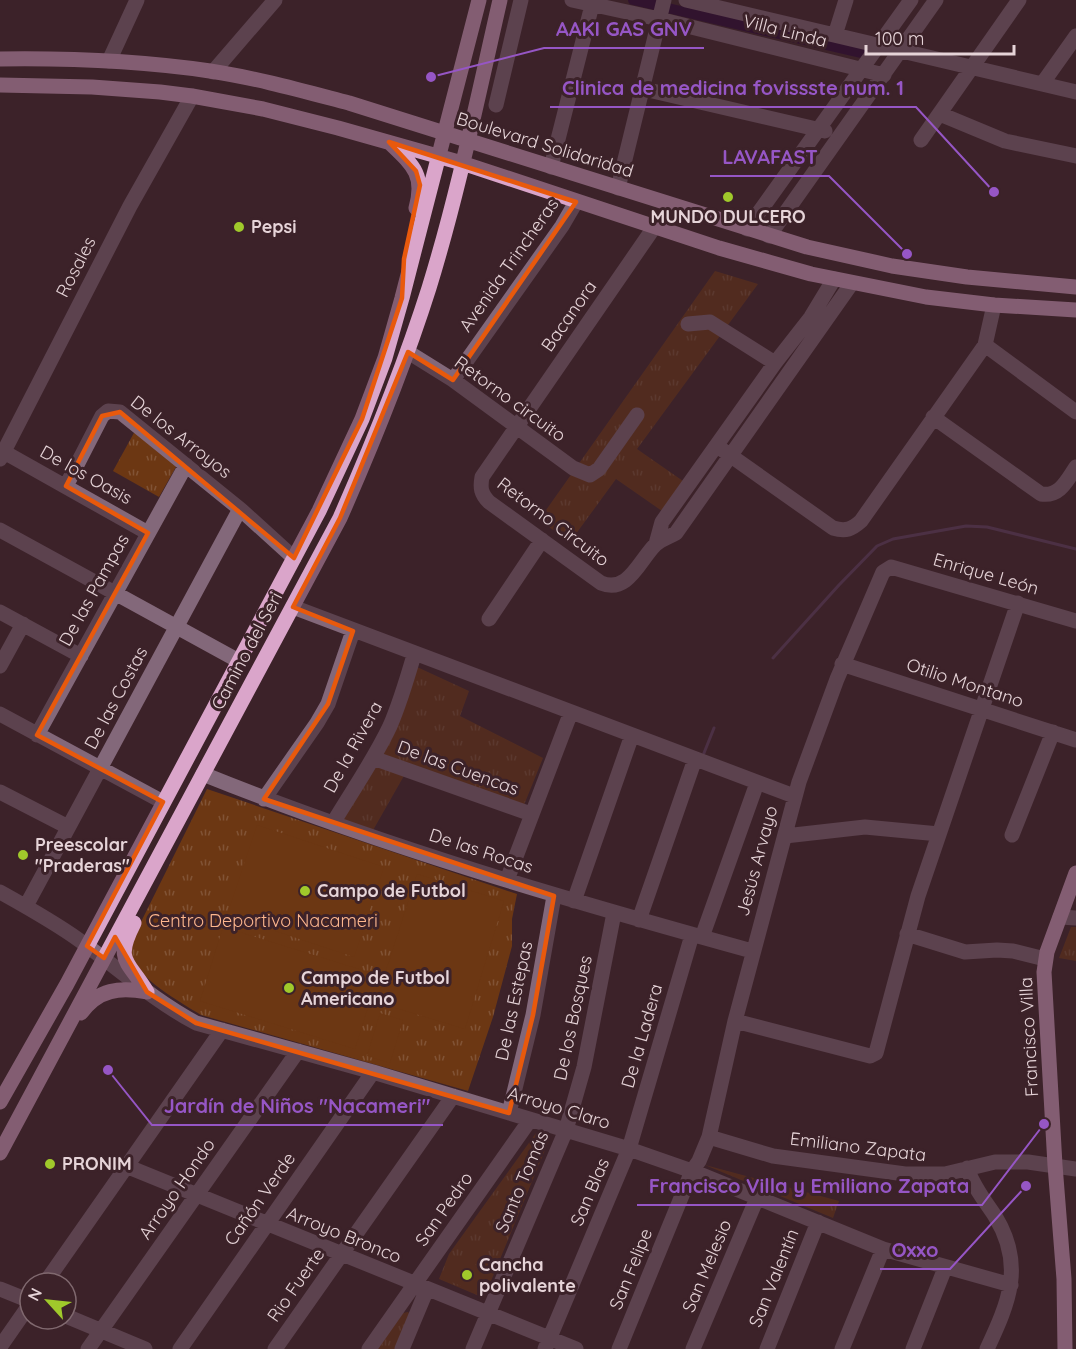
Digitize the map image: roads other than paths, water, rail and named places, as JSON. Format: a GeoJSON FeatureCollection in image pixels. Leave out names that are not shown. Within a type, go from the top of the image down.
{"type":"FeatureCollection","features":[{"type":"Feature","properties":{"kind":"main road","name":"Camino del Seri"},"geometry":{"type":"LineString","coordinates":[[0,1102],[87,946],[237,660],[294,558],[333,483],[362,418],[385,358],[402,298],[479,0]]}},
{"type":"Feature","properties":{"kind":"main road","name":"Camino del Seri"},"geometry":{"type":"LineString","coordinates":[[0,1153],[340,518],[390,402],[408,352],[443,238],[500,0]]}},
{"type":"Feature","properties":{"kind":"main road","name":"Boulevard Solidaridad"},"geometry":{"type":"LineString","coordinates":[[0,59],[110,61],[213,72],[320,96],[807,247],[892,266],[967,277],[1076,287]]}},
{"type":"Feature","properties":{"kind":"main road"},"geometry":{"type":"LineString","coordinates":[[0,85],[92,87],[192,96],[263,109],[439,156],[748,257],[834,279],[926,297],[994,305],[1076,310]]}},
{"type":"Feature","properties":{"kind":"main road"},"geometry":{"type":"LineString","coordinates":[[389,142],[416,171],[420,185],[404,259],[402,298]]}},
{"type":"Feature","properties":{"kind":"main road"},"geometry":{"type":"LineString","coordinates":[[147,992],[127,964],[124,946],[149,894],[151,871]]}},
{"type":"Feature","properties":{"kind":"main road","name":"Francisco Villa"},"geometry":{"type":"LineString","coordinates":[[1065,1349],[1070,1281],[1055,1165],[1045,959],[1076,873]]}},
{"type":"Feature","properties":{"kind":"main road"},"geometry":{"type":"LineString","coordinates":[[55,1052],[68,1036],[84,1009],[99,996],[112,990],[123,989],[147,992]]}},
{"type":"Feature","properties":{"kind":"street"},"geometry":{"type":"LineString","coordinates":[[110,61],[137,0]]}},
{"type":"Feature","properties":{"kind":"street"},"geometry":{"type":"LineString","coordinates":[[213,72],[275,0]]}},
{"type":"Feature","properties":{"kind":"street"},"geometry":{"type":"LineString","coordinates":[[496,105],[521,0]]}},
{"type":"Feature","properties":{"kind":"street","name":"Villa Linda"},"geometry":{"type":"LineString","coordinates":[[572,0],[659,18],[884,75]]}},
{"type":"Feature","properties":{"kind":"street"},"geometry":{"type":"LineString","coordinates":[[618,188],[664,0]]}},
{"type":"Feature","properties":{"kind":"street","name":"Villa Linda"},"geometry":{"type":"LineString","coordinates":[[686,0],[734,6],[835,35],[1076,92]]}},
{"type":"Feature","properties":{"kind":"street"},"geometry":{"type":"LineString","coordinates":[[835,35],[846,0]]}},
{"type":"Feature","properties":{"kind":"street"},"geometry":{"type":"LineString","coordinates":[[747,229],[910,0]]}},
{"type":"Feature","properties":{"kind":"street"},"geometry":{"type":"LineString","coordinates":[[770,236],[936,0]]}},
{"type":"Feature","properties":{"kind":"street"},"geometry":{"type":"LineString","coordinates":[[921,140],[1019,0]]}},
{"type":"Feature","properties":{"kind":"street"},"geometry":{"type":"LineString","coordinates":[[551,167],[592,5]]}},
{"type":"Feature","properties":{"kind":"street"},"geometry":{"type":"LineString","coordinates":[[1042,84],[1076,36]]}},
{"type":"Feature","properties":{"kind":"street"},"geometry":{"type":"LineString","coordinates":[[644,89],[819,129],[840,137]]}},
{"type":"Feature","properties":{"kind":"street","name":"Rosales"},"geometry":{"type":"LineString","coordinates":[[2,455],[130,206],[192,96]]}},
{"type":"Feature","properties":{"kind":"street"},"geometry":{"type":"LineString","coordinates":[[940,114],[1005,141],[1076,156]]}},
{"type":"Feature","properties":{"kind":"street","name":"Avenida Trincheras"},"geometry":{"type":"LineString","coordinates":[[453,380],[551,242],[576,202]]}},
{"type":"Feature","properties":{"kind":"street","name":"Bacanora"},"geometry":{"type":"LineString","coordinates":[[515,427],[655,226]]}},
{"type":"Feature","properties":{"kind":"street"},"geometry":{"type":"LineString","coordinates":[[656,544],[676,533],[731,455],[817,321],[834,279]]}},
{"type":"Feature","properties":{"kind":"street"},"geometry":{"type":"LineString","coordinates":[[656,544],[662,522],[775,363],[852,283]]}},
{"type":"Feature","properties":{"kind":"street"},"geometry":{"type":"LineString","coordinates":[[717,446],[816,518],[833,528],[846,531],[854,528],[985,345],[994,305]]}},
{"type":"Feature","properties":{"kind":"street"},"geometry":{"type":"LineString","coordinates":[[688,324],[710,322],[775,363]]}},
{"type":"Feature","properties":{"kind":"street"},"geometry":{"type":"LineString","coordinates":[[985,345],[1076,412]]}},
{"type":"Feature","properties":{"kind":"street","name":"Retorno circuito"},"geometry":{"type":"LineString","coordinates":[[408,352],[453,380],[573,468],[590,475],[600,469],[637,415]]}},
{"type":"Feature","properties":{"kind":"street","name":"De los Arroyos"},"geometry":{"type":"LineString","coordinates":[[66,486],[102,416],[108,411],[120,412],[240,509],[294,558]]}},
{"type":"Feature","properties":{"kind":"street"},"geometry":{"type":"LineString","coordinates":[[933,417],[1041,494],[1048,495],[1058,491],[1076,467]]}},
{"type":"Feature","properties":{"kind":"street","name":"Retorno Circuito"},"geometry":{"type":"LineString","coordinates":[[515,427],[482,477],[480,485],[482,493],[489,502],[601,583],[609,586],[619,585],[626,581],[656,544]]}},
{"type":"Feature","properties":{"kind":"street","name":"De los Oasis"},"geometry":{"type":"LineString","coordinates":[[2,455],[66,486],[148,533]]}},
{"type":"Feature","properties":{"kind":"street","name":"De las Pampas"},"geometry":{"type":"LineString","coordinates":[[37,735],[186,465]]}},
{"type":"Feature","properties":{"kind":"street","name":"De las Costas"},"geometry":{"type":"LineString","coordinates":[[26,906],[240,509]]}},
{"type":"Feature","properties":{"kind":"street"},"geometry":{"type":"LineString","coordinates":[[0,530],[237,660]]}},
{"type":"Feature","properties":{"kind":"street"},"geometry":{"type":"LineString","coordinates":[[489,619],[542,540]]}},
{"type":"Feature","properties":{"kind":"street","name":"Enrique León"},"geometry":{"type":"LineString","coordinates":[[885,569],[891,567],[1076,621]]}},
{"type":"Feature","properties":{"kind":"street","name":"Jesús Arvayo"},"geometry":{"type":"LineString","coordinates":[[692,1171],[709,1137],[752,951],[804,764],[842,664],[885,569]]}},
{"type":"Feature","properties":{"kind":"street"},"geometry":{"type":"LineString","coordinates":[[735,1021],[870,1056],[878,1048],[907,934],[1018,603]]}},
{"type":"Feature","properties":{"kind":"street"},"geometry":{"type":"LineString","coordinates":[[292,607],[414,655],[794,796]]}},
{"type":"Feature","properties":{"kind":"street"},"geometry":{"type":"LineString","coordinates":[[0,612],[81,656]]}},
{"type":"Feature","properties":{"kind":"street"},"geometry":{"type":"LineString","coordinates":[[0,666],[23,624]]}},
{"type":"Feature","properties":{"kind":"street"},"geometry":{"type":"LineString","coordinates":[[264,799],[328,704],[353,631]]}},
{"type":"Feature","properties":{"kind":"street","name":"De la Rivera"},"geometry":{"type":"LineString","coordinates":[[333,823],[373,758],[399,704],[414,655]]}},
{"type":"Feature","properties":{"kind":"street","name":"Otilio Montano"},"geometry":{"type":"LineString","coordinates":[[842,664],[1076,740]]}},
{"type":"Feature","properties":{"kind":"street"},"geometry":{"type":"LineString","coordinates":[[507,880],[571,712]]}},
{"type":"Feature","properties":{"kind":"street"},"geometry":{"type":"LineString","coordinates":[[0,714],[163,802]]}},
{"type":"Feature","properties":{"kind":"street"},"geometry":{"type":"LineString","coordinates":[[1012,835],[1053,732]]}},
{"type":"Feature","properties":{"kind":"street"},"geometry":{"type":"LineString","coordinates":[[574,901],[632,735]]}},
{"type":"Feature","properties":{"kind":"street","name":"De las Cuencas"},"geometry":{"type":"LineString","coordinates":[[373,758],[531,814]]}},
{"type":"Feature","properties":{"kind":"street"},"geometry":{"type":"LineString","coordinates":[[639,920],[695,759]]}},
{"type":"Feature","properties":{"kind":"street","name":"De las Rocas"},"geometry":{"type":"LineString","coordinates":[[203,774],[264,799],[333,823],[554,896],[752,951]]}},
{"type":"Feature","properties":{"kind":"street","name":"De la Ladera"},"geometry":{"type":"LineString","coordinates":[[629,1149],[697,936],[757,783]]}},
{"type":"Feature","properties":{"kind":"street"},"geometry":{"type":"LineString","coordinates":[[0,792],[68,827]]}},
{"type":"Feature","properties":{"kind":"street"},"geometry":{"type":"LineString","coordinates":[[785,836],[865,827],[939,834]]}},
{"type":"Feature","properties":{"kind":"street","name":"Arroyo Claro"},"geometry":{"type":"LineString","coordinates":[[0,892],[26,906],[87,946],[147,992],[196,1023],[373,1072],[629,1149],[692,1171],[883,1249],[1011,1285]]}},
{"type":"Feature","properties":{"kind":"street","name":"De las Estepas"},"geometry":{"type":"LineString","coordinates":[[509,1113],[533,1015],[554,896]]}},
{"type":"Feature","properties":{"kind":"street","name":"De los Bosques"},"geometry":{"type":"LineString","coordinates":[[566,1130],[584,1067],[614,913]]}},
{"type":"Feature","properties":{"kind":"street"},"geometry":{"type":"LineString","coordinates":[[1060,917],[1076,918]]}},
{"type":"Feature","properties":{"kind":"street"},"geometry":{"type":"LineString","coordinates":[[907,934],[965,952],[1012,951],[1045,959]]}},
{"type":"Feature","properties":{"kind":"street"},"geometry":{"type":"LineString","coordinates":[[53,1271],[222,1030]]}},
{"type":"Feature","properties":{"kind":"street","name":"Arroyo Hondo"},"geometry":{"type":"LineString","coordinates":[[88,1349],[298,1051]]}},
{"type":"Feature","properties":{"kind":"street","name":"Cañón Verde"},"geometry":{"type":"LineString","coordinates":[[180,1349],[373,1072]]}},
{"type":"Feature","properties":{"kind":"street","name":"Rio Fuerte"},"geometry":{"type":"LineString","coordinates":[[275,1349],[453,1096]]}},
{"type":"Feature","properties":{"kind":"street","name":"San Pedro"},"geometry":{"type":"LineString","coordinates":[[369,1349],[421,1287],[530,1120]]}},
{"type":"Feature","properties":{"kind":"street","name":"Santo Tomás"},"geometry":{"type":"LineString","coordinates":[[473,1349],[566,1130]]}},
{"type":"Feature","properties":{"kind":"street","name":"Emiliano Zapata"},"geometry":{"type":"LineString","coordinates":[[709,1137],[773,1156],[884,1172],[945,1174],[995,1162],[1055,1165],[1076,1169]]}},
{"type":"Feature","properties":{"kind":"street","name":"San Blas"},"geometry":{"type":"LineString","coordinates":[[548,1344],[629,1149]]}},
{"type":"Feature","properties":{"kind":"street","name":"Arroyo Bronco"},"geometry":{"type":"LineString","coordinates":[[126,1166],[488,1313],[548,1344],[576,1349]]}},
{"type":"Feature","properties":{"kind":"street"},"geometry":{"type":"LineString","coordinates":[[967,1168],[1005,1234],[1012,1270],[1007,1305],[987,1349]]}},
{"type":"Feature","properties":{"kind":"street","name":"San Felipe"},"geometry":{"type":"LineString","coordinates":[[619,1349],[692,1171]]}},
{"type":"Feature","properties":{"kind":"street","name":"San Melesio"},"geometry":{"type":"LineString","coordinates":[[693,1349],[757,1198]]}},
{"type":"Feature","properties":{"kind":"street","name":"San Valentín"},"geometry":{"type":"LineString","coordinates":[[767,1349],[818,1222]]}},
{"type":"Feature","properties":{"kind":"street"},"geometry":{"type":"LineString","coordinates":[[842,1349],[883,1249]]}},
{"type":"Feature","properties":{"kind":"street"},"geometry":{"type":"LineString","coordinates":[[913,1349],[945,1268]]}},
{"type":"Feature","properties":{"kind":"street"},"geometry":{"type":"LineString","coordinates":[[402,1349],[421,1287]]}},
{"type":"Feature","properties":{"kind":"street"},"geometry":{"type":"LineString","coordinates":[[0,1289],[18,1297]]}},
{"type":"Feature","properties":{"kind":"street"},"geometry":{"type":"LineString","coordinates":[[0,1347],[18,1321]]}},
{"type":"Feature","properties":{"kind":"street"},"geometry":{"type":"LineString","coordinates":[[78,1321],[145,1349]]}},
{"type":"Feature","properties":{"kind":"waterway"},"geometry":{"type":"LineString","coordinates":[[633,0],[865,54]]}},
{"type":"Feature","properties":{"kind":"waterway"},"geometry":{"type":"LineString","coordinates":[[773,658],[877,546],[893,539],[966,526],[987,527],[1076,549]]}},
{"type":"Feature","properties":{"kind":"waterway"},"geometry":{"type":"LineString","coordinates":[[704,753],[714,728]]}},
{"type":"Feature","properties":{"kind":"place","name":"AAKI GAS GNV"},"geometry":{"type":"Point","coordinates":[431,77]}},
{"type":"Feature","properties":{"kind":"place","name":"Clinica de medicina fovissste num. 1"},"geometry":{"type":"Point","coordinates":[994,192]}},
{"type":"Feature","properties":{"kind":"place","name":"MUNDO DULCERO"},"geometry":{"type":"Point","coordinates":[728,197]}},
{"type":"Feature","properties":{"kind":"place","name":"Pepsi"},"geometry":{"type":"Point","coordinates":[239,227]}},
{"type":"Feature","properties":{"kind":"place","name":"LAVAFAST"},"geometry":{"type":"Point","coordinates":[907,254]}},
{"type":"Feature","properties":{"kind":"place","name":"Preescolar \"Praderas\""},"geometry":{"type":"Point","coordinates":[23,855]}},
{"type":"Feature","properties":{"kind":"place","name":"Campo de Futbol"},"geometry":{"type":"Point","coordinates":[305,891]}},
{"type":"Feature","properties":{"kind":"place","name":"Campo de Futbol Americano"},"geometry":{"type":"Point","coordinates":[289,988]}},
{"type":"Feature","properties":{"kind":"place","name":"Jardín de Niños \"Nacameri\""},"geometry":{"type":"Point","coordinates":[108,1070]}},
{"type":"Feature","properties":{"kind":"place","name":"Francisco Villa y Emiliano Zapata"},"geometry":{"type":"Point","coordinates":[1044,1124]}},
{"type":"Feature","properties":{"kind":"place","name":"PRONIM"},"geometry":{"type":"Point","coordinates":[50,1164]}},
{"type":"Feature","properties":{"kind":"place","name":"Oxxo"},"geometry":{"type":"Point","coordinates":[1026,1186]}},
{"type":"Feature","properties":{"kind":"place","name":"Cancha polivalente"},"geometry":{"type":"Point","coordinates":[467,1275]}},
{"type":"Feature","properties":{"kind":"park label","name":"Centro Deportivo Nacameri"},"geometry":{"type":"Point","coordinates":[263,921]}}]}
